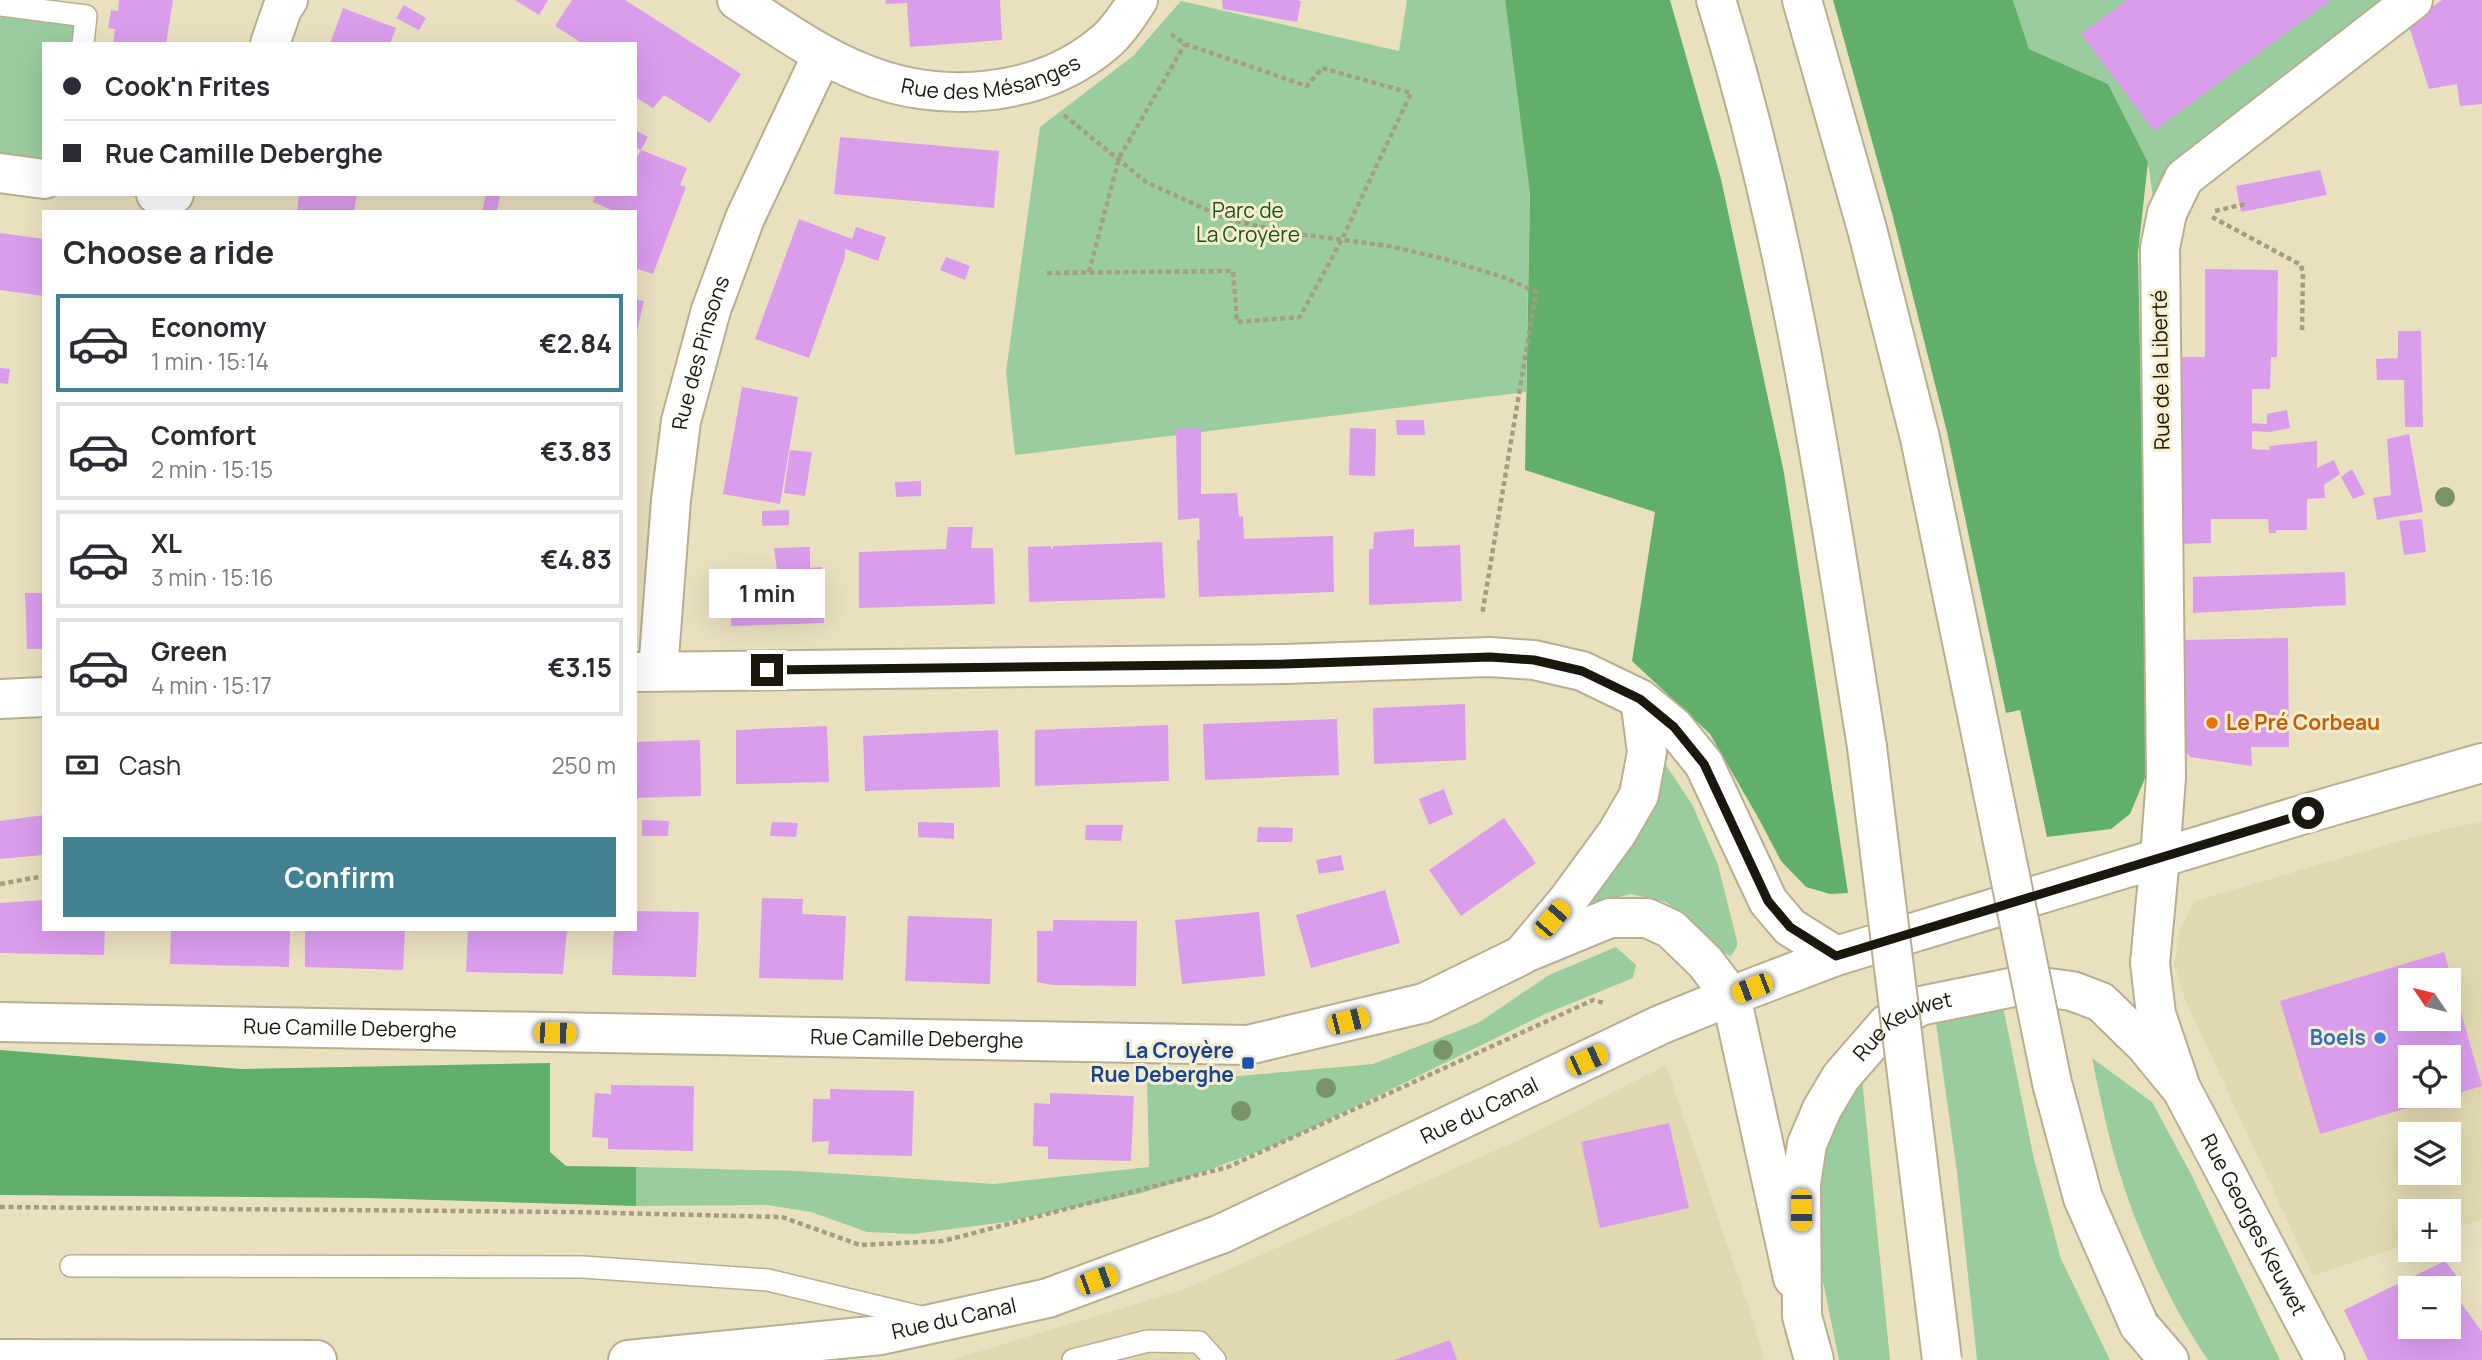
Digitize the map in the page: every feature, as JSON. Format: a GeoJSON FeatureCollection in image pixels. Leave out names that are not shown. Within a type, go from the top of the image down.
{"type":"FeatureCollection","features":[{"type":"Feature","properties":{"kind":"main road"},"geometry":{"type":"LineString","coordinates":[[271,42],[282,9],[288,0]]}},
{"type":"Feature","properties":{"kind":"main road","name":"Rue des Mésanges"},"geometry":{"type":"LineString","coordinates":[[737,0],[822,55],[863,74],[932,91],[970,93],[1024,84],[1072,64],[1106,41],[1136,4]]}},
{"type":"Feature","properties":{"kind":"main road"},"geometry":{"type":"LineString","coordinates":[[1716,0],[1731,47],[1781,251],[1822,459],[1867,747],[1942,1360]]}},
{"type":"Feature","properties":{"kind":"main road"},"geometry":{"type":"LineString","coordinates":[[1802,0],[1867,229],[1920,438],[2052,1083],[2076,1173],[2083,1198],[2142,1343],[2169,1360]]}},
{"type":"Feature","properties":{"kind":"main road","name":"Rue de la Liberté"},"geometry":{"type":"LineString","coordinates":[[2182,1090],[2156,1014],[2150,963],[2166,778],[2160,248],[2167,213],[2183,178],[2413,0]]}},
{"type":"Feature","properties":{"kind":"main road","name":"Rue des Pinsons"},"geometry":{"type":"LineString","coordinates":[[647,672],[681,421],[711,310],[745,218],[822,55]]}},
{"type":"Feature","properties":{"kind":"main road"},"geometry":{"type":"LineString","coordinates":[[0,173],[42,179]]}},
{"type":"Feature","properties":{"kind":"main road"},"geometry":{"type":"LineString","coordinates":[[647,672],[1284,664],[1490,657],[1534,660],[1582,671],[1640,699],[1674,727],[1704,764],[1768,901],[1790,927],[1836,956]]}},
{"type":"Feature","properties":{"kind":"main road"},"geometry":{"type":"LineString","coordinates":[[0,699],[42,697]]}},
{"type":"Feature","properties":{"kind":"main road","name":"Rue Camille Deberghe"},"geometry":{"type":"LineString","coordinates":[[0,1023],[1248,1045],[1424,1003],[1521,955],[1568,901],[1617,833],[1639,795],[1647,752],[1640,699]]}},
{"type":"Feature","properties":{"kind":"main road","name":"Rue du Canal"},"geometry":{"type":"LineString","coordinates":[[628,1360],[881,1335],[1048,1298],[1221,1234],[1660,1025],[1836,956],[2160,857],[2482,763]]}},
{"type":"Feature","properties":{"kind":"main road"},"geometry":{"type":"LineString","coordinates":[[1521,955],[1610,918],[1647,918],[1671,929],[1705,962],[1731,996],[1814,1360]]}},
{"type":"Feature","properties":{"kind":"main road","name":"Rue Keuwet"},"geometry":{"type":"LineString","coordinates":[[1802,1316],[1801,1184],[1807,1144],[1822,1109],[1841,1077],[1887,1024],[1920,1006],[2024,985],[2072,991],[2101,1002],[2145,1045],[2182,1090]]}},
{"type":"Feature","properties":{"kind":"main road","name":"Rue Georges Keuwet"},"geometry":{"type":"LineString","coordinates":[[2182,1090],[2325,1360]]}},
{"type":"Feature","properties":{"kind":"main road"},"geometry":{"type":"LineString","coordinates":[[0,1359],[317,1360]]}},
{"type":"Feature","properties":{"kind":"lane"},"geometry":{"type":"LineString","coordinates":[[0,5],[86,16],[83,42]]}},
{"type":"Feature","properties":{"kind":"lane"},"geometry":{"type":"LineString","coordinates":[[71,1266],[583,1267],[768,1280],[941,1322]]}},
{"type":"Feature","properties":{"kind":"lane"},"geometry":{"type":"LineString","coordinates":[[1073,1360],[1148,1341],[1199,1342],[1216,1360]]}},
{"type":"Feature","properties":{"kind":"path"},"geometry":{"type":"LineString","coordinates":[[1047,273],[1233,271],[1237,322],[1300,317],[1342,239],[1411,93],[1322,68],[1307,86],[1185,44],[1136,4]]}},
{"type":"Feature","properties":{"kind":"path"},"geometry":{"type":"LineString","coordinates":[[1089,272],[1119,158],[1185,44]]}},
{"type":"Feature","properties":{"kind":"path"},"geometry":{"type":"LineString","coordinates":[[1024,84],[1146,182],[1227,219],[1283,232],[1389,246],[1441,258],[1506,278],[1536,292],[1482,617],[1490,657]]}},
{"type":"Feature","properties":{"kind":"path"},"geometry":{"type":"LineString","coordinates":[[2245,204],[2205,214],[2220,219],[2301,265],[2302,332]]}},
{"type":"Feature","properties":{"kind":"path"},"geometry":{"type":"LineString","coordinates":[[0,884],[42,876]]}},
{"type":"Feature","properties":{"kind":"path"},"geometry":{"type":"LineString","coordinates":[[0,1206],[585,1212],[782,1217],[860,1245],[943,1241],[1228,1167],[1593,1000],[1626,1009],[1660,1025]]}},
{"type":"Feature","properties":{"kind":"shaded area"},"geometry":{"type":"Polygon","coordinates":[[[2482,821],[2482,1219],[2461,1226],[2461,1199],[2398,1199],[2398,1247],[2313,1276],[2184,997],[2174,964],[2180,929],[2195,901],[2410,838],[2482,821]]]}},
{"type":"Feature","properties":{"kind":"shaded area"},"geometry":{"type":"Polygon","coordinates":[[[1666,1065],[1753,1320],[1764,1360],[951,1360],[1182,1290],[1530,1135],[1666,1065]]]}},
{"type":"Feature","properties":{"kind":"green space","name":"Parc de La Croyère"},"geometry":{"type":"Polygon","coordinates":[[[1407,0],[1505,0],[1530,194],[1526,392],[1015,455],[1006,372],[1040,127],[1133,56],[1181,1],[1399,51],[1407,0]]]}},
{"type":"Feature","properties":{"kind":"green space"},"geometry":{"type":"Polygon","coordinates":[[[1505,0],[1670,0],[1721,179],[1784,473],[1848,893],[1830,894],[1806,887],[1781,861],[1710,734],[1632,661],[1655,512],[1525,470],[1530,194],[1505,0]]]}},
{"type":"Feature","properties":{"kind":"green space"},"geometry":{"type":"Polygon","coordinates":[[[1833,0],[2013,0],[2029,49],[2108,84],[2148,162],[2138,253],[2148,771],[2130,814],[2111,829],[2047,837],[2020,710],[2006,713],[1947,432],[1893,217],[1833,0]]]}},
{"type":"Feature","properties":{"kind":"green space"},"geometry":{"type":"Polygon","coordinates":[[[2013,0],[2413,0],[2210,159],[2160,248],[2148,162],[2108,84],[2029,49],[2013,0]]]}},
{"type":"Feature","properties":{"kind":"green space"},"geometry":{"type":"Polygon","coordinates":[[[0,5],[86,16],[83,42],[42,42],[42,179],[0,173],[0,5]]]}},
{"type":"Feature","properties":{"kind":"green space"},"geometry":{"type":"Polygon","coordinates":[[[1654,747],[1693,806],[1718,865],[1737,941],[1731,956],[1716,950],[1696,924],[1666,902],[1631,894],[1591,904],[1614,868],[1654,747]]]}},
{"type":"Feature","properties":{"kind":"green space"},"geometry":{"type":"Polygon","coordinates":[[[1616,947],[1636,965],[1633,978],[1545,1014],[1281,1143],[1138,1194],[1005,1222],[914,1234],[867,1232],[811,1212],[767,1205],[636,1206],[636,1167],[799,1171],[994,1184],[1149,1167],[1147,1076],[1239,1076],[1373,1064],[1478,1023],[1549,975],[1616,947]]]}},
{"type":"Feature","properties":{"kind":"green space"},"geometry":{"type":"Polygon","coordinates":[[[2003,1007],[2034,1159],[2061,1259],[2110,1360],[1977,1360],[1957,1172],[1935,1016],[2003,1007]]]}},
{"type":"Feature","properties":{"kind":"green space"},"geometry":{"type":"Polygon","coordinates":[[[0,1050],[241,1069],[550,1063],[550,1152],[566,1166],[636,1167],[636,1206],[368,1198],[0,1195],[0,1050]]]}},
{"type":"Feature","properties":{"kind":"green space"},"geometry":{"type":"Polygon","coordinates":[[[2092,1058],[2152,1102],[2191,1174],[2280,1360],[2208,1360],[2192,1335],[2162,1280],[2136,1220],[2115,1160],[2092,1058]]]}},
{"type":"Feature","properties":{"kind":"green space"},"geometry":{"type":"Polygon","coordinates":[[[1862,1079],[1890,1360],[1839,1360],[1823,1282],[1814,1198],[1821,1142],[1862,1079]]]}},
{"type":"Feature","properties":{"kind":"building"},"geometry":{"type":"Polygon","coordinates":[[[119,0],[173,0],[166,42],[113,42],[115,29],[108,28],[111,10],[118,11],[119,0]]]}},
{"type":"Feature","properties":{"kind":"building"},"geometry":{"type":"Polygon","coordinates":[[[515,0],[548,0],[539,15],[515,0]]]}},
{"type":"Feature","properties":{"kind":"building"},"geometry":{"type":"Polygon","coordinates":[[[572,0],[625,0],[741,74],[710,123],[664,95],[653,108],[637,98],[637,42],[580,42],[555,26],[572,0]]]}},
{"type":"Feature","properties":{"kind":"building"},"geometry":{"type":"Polygon","coordinates":[[[886,0],[1000,0],[1002,40],[910,47],[907,3],[885,4],[886,0]]]}},
{"type":"Feature","properties":{"kind":"building"},"geometry":{"type":"Polygon","coordinates":[[[1222,0],[1301,1],[1297,22],[1223,9],[1222,0]]]}},
{"type":"Feature","properties":{"kind":"building"},"geometry":{"type":"Polygon","coordinates":[[[2127,0],[2331,0],[2154,131],[2081,34],[2127,0]]]}},
{"type":"Feature","properties":{"kind":"building"},"geometry":{"type":"Polygon","coordinates":[[[2442,0],[2482,0],[2482,104],[2460,106],[2457,84],[2429,89],[2408,23],[2442,0]]]}},
{"type":"Feature","properties":{"kind":"building"},"geometry":{"type":"Polygon","coordinates":[[[404,5],[426,18],[419,30],[396,18],[404,5]]]}},
{"type":"Feature","properties":{"kind":"building"},"geometry":{"type":"Polygon","coordinates":[[[343,8],[396,28],[391,42],[331,42],[343,8]]]}},
{"type":"Feature","properties":{"kind":"building"},"geometry":{"type":"Polygon","coordinates":[[[637,131],[648,137],[641,150],[637,148],[637,131]]]}},
{"type":"Feature","properties":{"kind":"building"},"geometry":{"type":"Polygon","coordinates":[[[840,137],[999,151],[994,208],[834,194],[840,137]]]}},
{"type":"Feature","properties":{"kind":"building"},"geometry":{"type":"Polygon","coordinates":[[[641,150],[687,168],[680,185],[686,187],[653,274],[637,269],[637,210],[611,210],[593,202],[595,196],[637,196],[637,157],[641,150]]]}},
{"type":"Feature","properties":{"kind":"building"},"geometry":{"type":"Polygon","coordinates":[[[2320,170],[2327,195],[2241,212],[2236,186],[2320,170]]]}},
{"type":"Feature","properties":{"kind":"building"},"geometry":{"type":"Polygon","coordinates":[[[299,196],[357,196],[354,210],[297,210],[299,196]]]}},
{"type":"Feature","properties":{"kind":"building"},"geometry":{"type":"Polygon","coordinates":[[[486,196],[500,196],[497,210],[482,210],[486,196]]]}},
{"type":"Feature","properties":{"kind":"building"},"geometry":{"type":"Polygon","coordinates":[[[799,219],[852,239],[856,227],[886,237],[878,261],[845,249],[845,257],[809,358],[755,339],[799,219]]]}},
{"type":"Feature","properties":{"kind":"building"},"geometry":{"type":"Polygon","coordinates":[[[0,233],[42,239],[42,296],[0,290],[0,233]]]}},
{"type":"Feature","properties":{"kind":"building"},"geometry":{"type":"Polygon","coordinates":[[[946,257],[970,266],[965,280],[940,270],[946,257]]]}},
{"type":"Feature","properties":{"kind":"building"},"geometry":{"type":"Polygon","coordinates":[[[2205,269],[2278,270],[2277,357],[2271,357],[2270,389],[2252,389],[2252,423],[2267,424],[2267,414],[2287,410],[2290,428],[2269,432],[2252,431],[2252,449],[2270,450],[2269,446],[2317,441],[2317,468],[2334,460],[2340,474],[2324,485],[2325,498],[2307,499],[2307,530],[2276,530],[2276,533],[2269,533],[2268,519],[2211,519],[2211,543],[2178,544],[2174,357],[2205,357],[2205,269]]]}},
{"type":"Feature","properties":{"kind":"building"},"geometry":{"type":"Polygon","coordinates":[[[637,299],[644,301],[637,331],[637,299]]]}},
{"type":"Feature","properties":{"kind":"building"},"geometry":{"type":"Polygon","coordinates":[[[2398,331],[2421,331],[2423,427],[2405,427],[2404,380],[2377,380],[2376,359],[2398,358],[2398,331]]]}},
{"type":"Feature","properties":{"kind":"building"},"geometry":{"type":"Polygon","coordinates":[[[0,368],[10,369],[8,384],[0,383],[0,368]]]}},
{"type":"Feature","properties":{"kind":"building"},"geometry":{"type":"Polygon","coordinates":[[[742,387],[798,397],[780,504],[723,494],[742,387]]]}},
{"type":"Feature","properties":{"kind":"building"},"geometry":{"type":"Polygon","coordinates":[[[1396,420],[1424,420],[1425,435],[1397,435],[1396,420]]]}},
{"type":"Feature","properties":{"kind":"building"},"geometry":{"type":"Polygon","coordinates":[[[1201,428],[1201,494],[1237,493],[1239,517],[1243,516],[1244,539],[1333,536],[1334,592],[1199,597],[1199,518],[1178,520],[1176,429],[1201,428]]]}},
{"type":"Feature","properties":{"kind":"building"},"geometry":{"type":"Polygon","coordinates":[[[1350,428],[1376,429],[1375,476],[1349,475],[1350,428]]]}},
{"type":"Feature","properties":{"kind":"building"},"geometry":{"type":"Polygon","coordinates":[[[2409,434],[2423,512],[2377,520],[2373,498],[2391,495],[2387,439],[2409,434]]]}},
{"type":"Feature","properties":{"kind":"building"},"geometry":{"type":"Polygon","coordinates":[[[790,450],[812,452],[805,496],[784,493],[790,450]]]}},
{"type":"Feature","properties":{"kind":"building"},"geometry":{"type":"Polygon","coordinates":[[[2352,469],[2365,494],[2353,499],[2341,477],[2352,469]]]}},
{"type":"Feature","properties":{"kind":"building"},"geometry":{"type":"Polygon","coordinates":[[[921,481],[921,496],[896,497],[895,482],[921,481]]]}},
{"type":"Feature","properties":{"kind":"building"},"geometry":{"type":"Polygon","coordinates":[[[789,510],[789,525],[762,526],[762,511],[789,510]]]}},
{"type":"Feature","properties":{"kind":"building"},"geometry":{"type":"Polygon","coordinates":[[[2422,519],[2426,552],[2404,555],[2399,521],[2422,519]]]}},
{"type":"Feature","properties":{"kind":"building"},"geometry":{"type":"Polygon","coordinates":[[[948,527],[973,527],[971,548],[993,548],[995,604],[859,608],[859,552],[946,549],[948,527]]]}},
{"type":"Feature","properties":{"kind":"building"},"geometry":{"type":"Polygon","coordinates":[[[1414,529],[1414,547],[1460,545],[1462,601],[1369,605],[1369,549],[1373,549],[1374,532],[1414,529]]]}},
{"type":"Feature","properties":{"kind":"building"},"geometry":{"type":"Polygon","coordinates":[[[1162,542],[1165,598],[1029,602],[1028,547],[1051,546],[1051,550],[1054,546],[1162,542]]]}},
{"type":"Feature","properties":{"kind":"building"},"geometry":{"type":"Polygon","coordinates":[[[810,547],[810,568],[822,567],[824,623],[731,626],[731,571],[777,569],[774,548],[810,547]]]}},
{"type":"Feature","properties":{"kind":"building"},"geometry":{"type":"Polygon","coordinates":[[[2345,572],[2346,605],[2193,613],[2193,577],[2345,572]]]}},
{"type":"Feature","properties":{"kind":"building"},"geometry":{"type":"Polygon","coordinates":[[[25,593],[42,593],[42,649],[27,649],[25,593]]]}},
{"type":"Feature","properties":{"kind":"building"},"geometry":{"type":"Polygon","coordinates":[[[2288,638],[2289,747],[2251,747],[2252,766],[2190,757],[2182,748],[2180,640],[2288,638]]]}},
{"type":"Feature","properties":{"kind":"building"},"geometry":{"type":"Polygon","coordinates":[[[1465,704],[1466,760],[1374,764],[1373,708],[1465,704]]]}},
{"type":"Feature","properties":{"kind":"building"},"geometry":{"type":"Polygon","coordinates":[[[1337,719],[1339,775],[1205,780],[1203,724],[1337,719]]]}},
{"type":"Feature","properties":{"kind":"building"},"geometry":{"type":"Polygon","coordinates":[[[1168,725],[1169,781],[1035,786],[1035,730],[1168,725]]]}},
{"type":"Feature","properties":{"kind":"building"},"geometry":{"type":"Polygon","coordinates":[[[827,726],[829,782],[736,784],[736,730],[827,726]]]}},
{"type":"Feature","properties":{"kind":"building"},"geometry":{"type":"Polygon","coordinates":[[[998,730],[1000,787],[865,791],[863,736],[998,730]]]}},
{"type":"Feature","properties":{"kind":"building"},"geometry":{"type":"Polygon","coordinates":[[[700,740],[701,796],[637,798],[637,742],[700,740]]]}},
{"type":"Feature","properties":{"kind":"building"},"geometry":{"type":"Polygon","coordinates":[[[1444,789],[1453,814],[1429,825],[1419,799],[1444,789]]]}},
{"type":"Feature","properties":{"kind":"building"},"geometry":{"type":"Polygon","coordinates":[[[42,815],[42,855],[0,859],[0,821],[42,815]]]}},
{"type":"Feature","properties":{"kind":"building"},"geometry":{"type":"Polygon","coordinates":[[[1504,818],[1536,863],[1461,916],[1429,870],[1504,818]]]}},
{"type":"Feature","properties":{"kind":"building"},"geometry":{"type":"Polygon","coordinates":[[[642,820],[669,821],[668,836],[642,836],[642,820]]]}},
{"type":"Feature","properties":{"kind":"building"},"geometry":{"type":"Polygon","coordinates":[[[772,822],[798,823],[796,837],[770,836],[772,822]]]}},
{"type":"Feature","properties":{"kind":"building"},"geometry":{"type":"Polygon","coordinates":[[[918,822],[954,823],[954,839],[918,837],[918,822]]]}},
{"type":"Feature","properties":{"kind":"building"},"geometry":{"type":"Polygon","coordinates":[[[1086,825],[1123,825],[1121,841],[1085,840],[1086,825]]]}},
{"type":"Feature","properties":{"kind":"building"},"geometry":{"type":"Polygon","coordinates":[[[1258,827],[1293,828],[1292,842],[1257,842],[1258,827]]]}},
{"type":"Feature","properties":{"kind":"building"},"geometry":{"type":"Polygon","coordinates":[[[1341,855],[1344,870],[1319,874],[1316,860],[1341,855]]]}},
{"type":"Feature","properties":{"kind":"building"},"geometry":{"type":"Polygon","coordinates":[[[1385,890],[1400,943],[1311,968],[1296,915],[1385,890]]]}},
{"type":"Feature","properties":{"kind":"building"},"geometry":{"type":"Polygon","coordinates":[[[762,898],[803,899],[802,914],[846,916],[843,980],[759,978],[762,898]]]}},
{"type":"Feature","properties":{"kind":"building"},"geometry":{"type":"Polygon","coordinates":[[[42,900],[42,931],[105,931],[104,955],[0,953],[0,903],[42,900]]]}},
{"type":"Feature","properties":{"kind":"building"},"geometry":{"type":"Polygon","coordinates":[[[637,911],[699,912],[696,977],[612,975],[614,931],[637,931],[637,911]]]}},
{"type":"Feature","properties":{"kind":"building"},"geometry":{"type":"Polygon","coordinates":[[[1259,912],[1265,976],[1182,984],[1175,920],[1259,912]]]}},
{"type":"Feature","properties":{"kind":"building"},"geometry":{"type":"Polygon","coordinates":[[[908,916],[992,919],[990,984],[905,981],[908,916]]]}},
{"type":"Feature","properties":{"kind":"building"},"geometry":{"type":"Polygon","coordinates":[[[1053,920],[1137,921],[1136,986],[1052,985],[1037,982],[1037,931],[1053,931],[1053,920]]]}},
{"type":"Feature","properties":{"kind":"building"},"geometry":{"type":"Polygon","coordinates":[[[171,931],[290,931],[289,967],[170,964],[171,931]]]}},
{"type":"Feature","properties":{"kind":"building"},"geometry":{"type":"Polygon","coordinates":[[[305,931],[405,931],[403,970],[305,967],[305,931]]]}},
{"type":"Feature","properties":{"kind":"building"},"geometry":{"type":"Polygon","coordinates":[[[468,931],[567,931],[563,974],[466,972],[468,931]]]}},
{"type":"Feature","properties":{"kind":"building","name":"Boels"},"geometry":{"type":"Polygon","coordinates":[[[2444,952],[2449,968],[2398,968],[2398,1031],[2461,1031],[2461,1012],[2482,1086],[2461,1092],[2461,1045],[2398,1045],[2398,1108],[2408,1108],[2320,1134],[2280,1001],[2444,952]]]}},
{"type":"Feature","properties":{"kind":"building"},"geometry":{"type":"Polygon","coordinates":[[[611,1085],[694,1086],[693,1151],[608,1149],[608,1138],[592,1137],[595,1093],[611,1094],[611,1085]]]}},
{"type":"Feature","properties":{"kind":"building"},"geometry":{"type":"Polygon","coordinates":[[[830,1089],[914,1091],[912,1156],[828,1154],[829,1141],[812,1142],[813,1099],[830,1099],[830,1089]]]}},
{"type":"Feature","properties":{"kind":"building"},"geometry":{"type":"Polygon","coordinates":[[[1050,1093],[1134,1096],[1131,1161],[1048,1159],[1048,1147],[1033,1146],[1034,1103],[1050,1104],[1050,1093]]]}},
{"type":"Feature","properties":{"kind":"building"},"geometry":{"type":"Polygon","coordinates":[[[1669,1123],[1689,1208],[1600,1228],[1581,1142],[1669,1123]]]}},
{"type":"Feature","properties":{"kind":"building"},"geometry":{"type":"Polygon","coordinates":[[[2443,1262],[2457,1276],[2414,1276],[2443,1262]]]}},
{"type":"Feature","properties":{"kind":"building"},"geometry":{"type":"Polygon","coordinates":[[[2398,1284],[2398,1339],[2461,1339],[2461,1303],[2482,1332],[2482,1360],[2368,1360],[2344,1310],[2398,1284]]]}},
{"type":"Feature","properties":{"kind":"building"},"geometry":{"type":"Polygon","coordinates":[[[1450,1340],[1457,1360],[1394,1360],[1450,1340]]]}},
{"type":"Feature","properties":{"kind":"place","name":"Le Pré Corbeau"},"geometry":{"type":"Point","coordinates":[2212,723]}},
{"type":"Feature","properties":{"kind":"place","name":"Boels"},"geometry":{"type":"Point","coordinates":[2380,1038]}},
{"type":"Feature","properties":{"kind":"place","name":"La Croyère Rue Deberghe"},"geometry":{"type":"Point","coordinates":[1248,1063]}},
{"type":"Feature","properties":{"kind":"route"},"geometry":{"type":"LineString","coordinates":[[767,670],[1284,664],[1490,657],[1534,660],[1582,671],[1640,699],[1674,727],[1704,764],[1768,901],[1790,927],[1836,956],[2308,813]]}}]}
